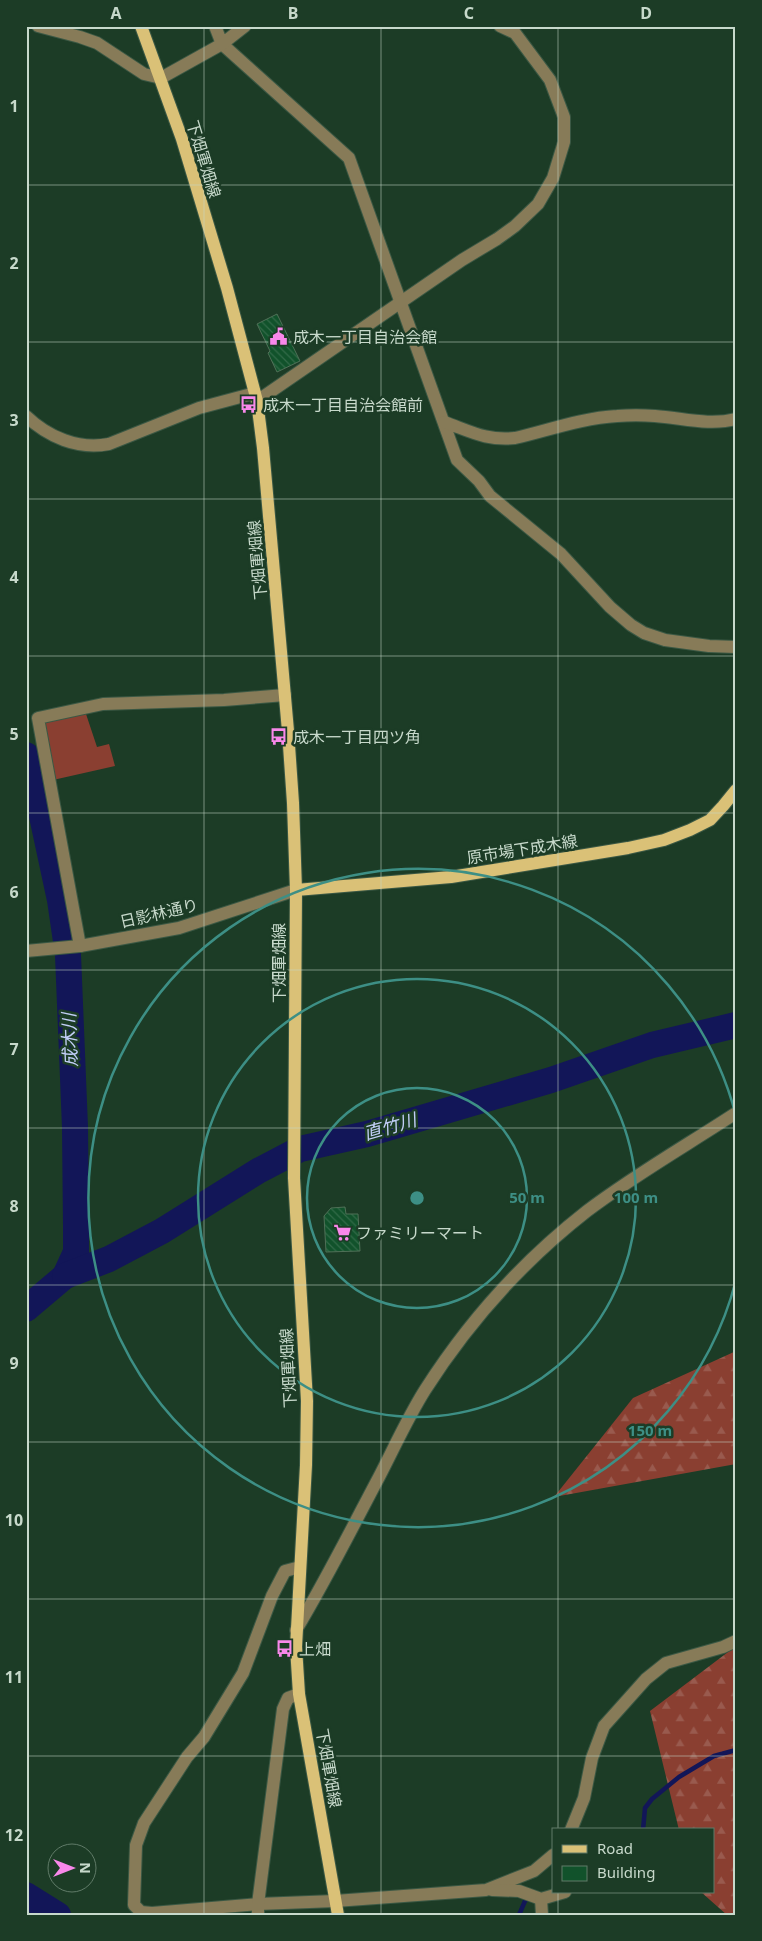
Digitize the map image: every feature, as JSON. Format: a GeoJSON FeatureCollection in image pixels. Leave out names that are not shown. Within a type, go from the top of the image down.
{"type":"FeatureCollection","features":[{"type":"Feature","properties":{"kind":"main road","name":"下畑軍畑線"},"geometry":{"type":"LineString","coordinates":[[141,26],[182,139],[227,288],[256,397],[270,523],[293,803],[296,890],[294,1178],[306,1401],[306,1465],[296,1630],[299,1694],[338,1915]]}},
{"type":"Feature","properties":{"kind":"main road","name":"原市場下成木線"},"geometry":{"type":"LineString","coordinates":[[296,890],[451,877],[628,848],[664,840],[710,820],[736,790]]}},
{"type":"Feature","properties":{"kind":"street"},"geometry":{"type":"LineString","coordinates":[[38,26],[97,43],[144,74],[161,78],[222,44],[245,26]]}},
{"type":"Feature","properties":{"kind":"street"},"geometry":{"type":"LineString","coordinates":[[215,26],[222,44],[349,158],[457,460],[479,481],[490,496],[562,554],[610,607],[630,625],[644,633],[665,640],[709,646],[736,647]]}},
{"type":"Feature","properties":{"kind":"street"},"geometry":{"type":"LineString","coordinates":[[26,416],[47,433],[70,442],[98,446],[109,444],[199,408],[256,397],[515,226],[538,204],[553,178],[564,142],[564,117],[550,80],[515,30],[500,26]]}},
{"type":"Feature","properties":{"kind":"street"},"geometry":{"type":"LineString","coordinates":[[444,422],[492,439],[504,439],[515,438],[593,418],[616,416],[653,416],[701,422],[736,419]]}},
{"type":"Feature","properties":{"kind":"street"},"geometry":{"type":"LineString","coordinates":[[78,946],[38,718],[103,704],[224,700],[285,695]]}},
{"type":"Feature","properties":{"kind":"street","name":"日影林通り"},"geometry":{"type":"LineString","coordinates":[[26,951],[78,946],[179,928],[296,890]]}},
{"type":"Feature","properties":{"kind":"street"},"geometry":{"type":"LineString","coordinates":[[296,1630],[324,1583],[424,1391],[477,1317],[535,1255],[588,1211],[736,1113]]}},
{"type":"Feature","properties":{"kind":"street"},"geometry":{"type":"LineString","coordinates":[[300,1567],[285,1570],[272,1596],[243,1672],[204,1737],[187,1757],[144,1823],[136,1846],[134,1905],[141,1912],[152,1913],[258,1909],[486,1890],[519,1891],[541,1899],[558,1894]]}},
{"type":"Feature","properties":{"kind":"street"},"geometry":{"type":"LineString","coordinates":[[572,1828],[584,1798],[592,1758],[604,1726],[646,1679],[666,1663],[723,1647],[736,1641]]}},
{"type":"Feature","properties":{"kind":"street"},"geometry":{"type":"LineString","coordinates":[[258,1909],[283,1709],[288,1698],[299,1694]]}},
{"type":"Feature","properties":{"kind":"street"},"geometry":{"type":"LineString","coordinates":[[486,1890],[534,1871],[552,1856]]}},
{"type":"Feature","properties":{"kind":"street"},"geometry":{"type":"LineString","coordinates":[[541,1899],[542,1915]]}},
{"type":"Feature","properties":{"kind":"green space"},"geometry":{"type":"Polygon","coordinates":[[[85,711],[97,747],[109,744],[115,766],[53,780],[43,723],[85,711]]]}},
{"type":"Feature","properties":{"kind":"green space"},"geometry":{"type":"Polygon","coordinates":[[[736,1351],[736,1464],[554,1497],[633,1398],[736,1351]]]}},
{"type":"Feature","properties":{"kind":"green space"},"geometry":{"type":"Polygon","coordinates":[[[736,1646],[736,1915],[727,1915],[703,1894],[714,1894],[714,1828],[679,1828],[650,1711],[736,1646]]]}},
{"type":"Feature","properties":{"kind":"building"},"geometry":{"type":"Polygon","coordinates":[[[277,314],[300,361],[277,372],[268,353],[270,351],[257,324],[277,314]]]}},
{"type":"Feature","properties":{"kind":"building","name":"ファミリーマート"},"geometry":{"type":"Polygon","coordinates":[[[345,1207],[346,1214],[358,1214],[360,1251],[326,1252],[324,1216],[331,1208],[345,1207]]]}},
{"type":"Feature","properties":{"kind":"waterway","name":"成木川"},"geometry":{"type":"LineString","coordinates":[[26,755],[42,816],[60,900],[68,955],[75,1127],[76,1226],[76,1252],[65,1276],[26,1309]]}},
{"type":"Feature","properties":{"kind":"waterway","name":"直竹川"},"geometry":{"type":"LineString","coordinates":[[65,1276],[109,1259],[162,1231],[258,1171],[300,1149],[367,1134],[551,1080],[652,1045],[736,1025]]}},
{"type":"Feature","properties":{"kind":"waterway"},"geometry":{"type":"LineString","coordinates":[[643,1828],[645,1808],[652,1799],[679,1777],[714,1756],[736,1750]]}},
{"type":"Feature","properties":{"kind":"waterway","name":"成木川"},"geometry":{"type":"LineString","coordinates":[[26,1895],[58,1915]]}},
{"type":"Feature","properties":{"kind":"waterway"},"geometry":{"type":"LineString","coordinates":[[519,1915],[525,1901],[531,1896]]}},
{"type":"Feature","properties":{"kind":"place","name":"成木一丁目自治会館"},"geometry":{"type":"Point","coordinates":[279,337]}},
{"type":"Feature","properties":{"kind":"place","name":"成木一丁目自治会館前"},"geometry":{"type":"Point","coordinates":[249,405]}},
{"type":"Feature","properties":{"kind":"place","name":"成木一丁目四ツ角"},"geometry":{"type":"Point","coordinates":[279,737]}},
{"type":"Feature","properties":{"kind":"place","name":"ファミリーマート"},"geometry":{"type":"Point","coordinates":[342,1233]}},
{"type":"Feature","properties":{"kind":"place","name":"上畑"},"geometry":{"type":"Point","coordinates":[285,1649]}}]}
